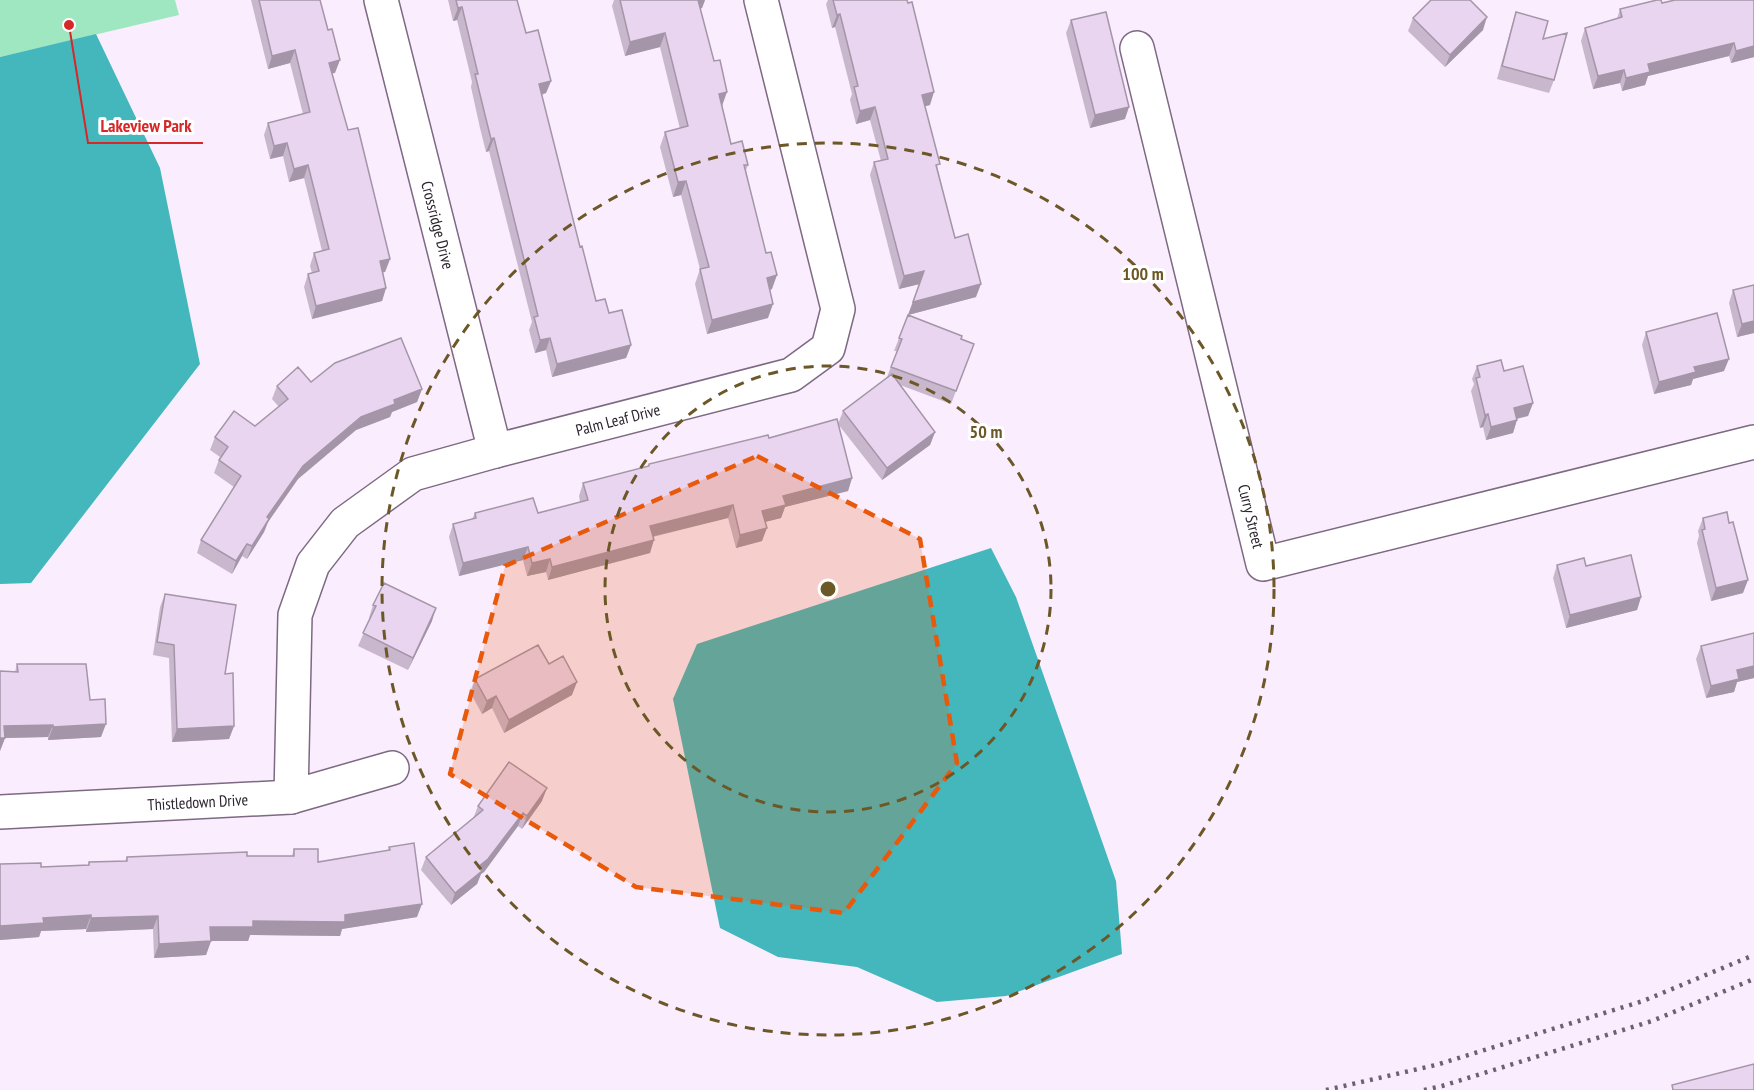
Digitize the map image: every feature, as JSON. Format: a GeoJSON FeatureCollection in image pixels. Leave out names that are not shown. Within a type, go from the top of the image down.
{"type":"FeatureCollection","features":[{"type":"Feature","properties":{"kind":"street","name":"Crossridge Drive"},"geometry":{"type":"LineString","coordinates":[[381,0],[495,451]]}},
{"type":"Feature","properties":{"kind":"street","name":"Palm Leaf Drive"},"geometry":{"type":"LineString","coordinates":[[291,797],[295,615],[313,564],[345,523],[413,474],[791,375],[828,348],[838,309],[760,0]]}},
{"type":"Feature","properties":{"kind":"street","name":"Curry Street"},"geometry":{"type":"LineString","coordinates":[[1137,48],[1263,564],[1754,442]]}},
{"type":"Feature","properties":{"kind":"street","name":"Thistledown Drive"},"geometry":{"type":"LineString","coordinates":[[0,812],[291,797],[392,768]]}},
{"type":"Feature","properties":{"kind":"highlighted area"},"geometry":{"type":"Polygon","coordinates":[[[757,456],[920,539],[957,763],[844,913],[636,887],[450,774],[505,566],[757,456]]]}},
{"type":"Feature","properties":{"kind":"green space"},"geometry":{"type":"Polygon","coordinates":[[[0,0],[175,0],[179,15],[0,57],[0,0]]]}},
{"type":"Feature","properties":{"kind":"water"},"geometry":{"type":"Polygon","coordinates":[[[96,34],[160,168],[200,364],[31,583],[0,584],[0,57],[96,34]]]}},
{"type":"Feature","properties":{"kind":"water"},"geometry":{"type":"Polygon","coordinates":[[[991,548],[1016,597],[1116,881],[1122,954],[1006,996],[937,1002],[857,967],[778,957],[720,928],[673,699],[697,644],[991,548]]]}},
{"type":"Feature","properties":{"kind":"building"},"geometry":{"type":"Polygon","coordinates":[[[259,0],[320,0],[328,30],[332,29],[340,60],[329,63],[348,130],[358,128],[390,259],[380,261],[386,288],[316,306],[308,274],[319,271],[314,253],[329,249],[308,165],[294,169],[287,143],[274,146],[268,123],[310,112],[295,50],[272,56],[259,0]]]}},
{"type":"Feature","properties":{"kind":"building"},"geometry":{"type":"Polygon","coordinates":[[[456,0],[517,0],[526,33],[538,30],[551,81],[539,84],[580,247],[582,246],[596,301],[605,299],[609,313],[622,310],[631,345],[557,364],[550,338],[540,340],[534,317],[538,316],[494,138],[491,139],[485,115],[462,7],[458,8],[456,0]]]}},
{"type":"Feature","properties":{"kind":"building"},"geometry":{"type":"Polygon","coordinates":[[[620,0],[698,0],[714,61],[720,60],[727,92],[719,94],[731,144],[742,141],[748,165],[744,165],[766,253],[771,252],[777,275],[767,278],[773,304],[712,320],[700,269],[709,267],[686,181],[678,182],[665,132],[688,126],[665,33],[630,42],[620,0]]]}},
{"type":"Feature","properties":{"kind":"building"},"geometry":{"type":"Polygon","coordinates":[[[833,0],[907,0],[908,3],[912,2],[934,92],[922,95],[940,164],[936,165],[955,238],[968,234],[981,284],[913,302],[924,271],[904,276],[874,162],[888,159],[875,107],[860,111],[854,87],[858,86],[840,14],[837,15],[833,0]]]}},
{"type":"Feature","properties":{"kind":"building"},"geometry":{"type":"Polygon","coordinates":[[[1431,0],[1470,0],[1487,17],[1450,55],[1413,18],[1431,0]]]}},
{"type":"Feature","properties":{"kind":"building"},"geometry":{"type":"Polygon","coordinates":[[[1661,0],[1662,3],[1675,0],[1754,0],[1754,46],[1736,51],[1734,43],[1648,64],[1650,72],[1626,78],[1624,70],[1598,76],[1585,28],[1622,17],[1620,9],[1661,0]]]}},
{"type":"Feature","properties":{"kind":"building"},"geometry":{"type":"Polygon","coordinates":[[[1106,12],[1129,107],[1095,115],[1071,20],[1106,12]]]}},
{"type":"Feature","properties":{"kind":"building"},"geometry":{"type":"Polygon","coordinates":[[[1516,12],[1548,21],[1543,39],[1567,33],[1554,80],[1502,66],[1516,12]]]}},
{"type":"Feature","properties":{"kind":"building"},"geometry":{"type":"Polygon","coordinates":[[[1754,285],[1754,321],[1742,324],[1733,290],[1754,285]]]}},
{"type":"Feature","properties":{"kind":"building"},"geometry":{"type":"Polygon","coordinates":[[[1717,313],[1729,359],[1694,367],[1696,372],[1659,382],[1646,332],[1717,313]]]}},
{"type":"Feature","properties":{"kind":"building"},"geometry":{"type":"Polygon","coordinates":[[[908,315],[962,336],[961,339],[974,344],[956,391],[891,367],[908,315]]]}},
{"type":"Feature","properties":{"kind":"building"},"geometry":{"type":"Polygon","coordinates":[[[401,338],[422,389],[394,400],[395,404],[361,417],[303,466],[267,517],[269,519],[252,546],[247,544],[236,561],[201,540],[241,476],[219,460],[228,447],[215,437],[234,411],[255,426],[288,399],[277,386],[298,367],[311,382],[335,363],[401,338]]]}},
{"type":"Feature","properties":{"kind":"building"},"geometry":{"type":"Polygon","coordinates":[[[1501,360],[1504,371],[1523,366],[1533,403],[1514,408],[1517,420],[1491,427],[1488,414],[1485,415],[1476,378],[1480,377],[1477,366],[1501,360]]]}},
{"type":"Feature","properties":{"kind":"building"},"geometry":{"type":"Polygon","coordinates":[[[892,374],[935,432],[887,468],[843,411],[892,374]]]}},
{"type":"Feature","properties":{"kind":"building"},"geometry":{"type":"Polygon","coordinates":[[[837,419],[852,478],[783,496],[786,505],[762,511],[767,528],[740,535],[733,505],[650,526],[654,540],[552,567],[550,559],[532,563],[528,547],[463,563],[453,524],[476,518],[475,513],[533,498],[538,513],[588,500],[583,483],[649,466],[649,464],[768,435],[769,438],[837,419]]]}},
{"type":"Feature","properties":{"kind":"building"},"geometry":{"type":"Polygon","coordinates":[[[1727,512],[1729,523],[1733,522],[1748,580],[1716,588],[1702,530],[1705,529],[1703,518],[1727,512]]]}},
{"type":"Feature","properties":{"kind":"building"},"geometry":{"type":"Polygon","coordinates":[[[1631,555],[1641,597],[1570,615],[1557,565],[1584,558],[1586,566],[1631,555]]]}},
{"type":"Feature","properties":{"kind":"building"},"geometry":{"type":"Polygon","coordinates":[[[384,583],[436,608],[413,658],[363,633],[384,583]]]}},
{"type":"Feature","properties":{"kind":"building"},"geometry":{"type":"Polygon","coordinates":[[[165,594],[236,605],[225,674],[233,673],[234,726],[177,729],[174,645],[157,642],[165,594]]]}},
{"type":"Feature","properties":{"kind":"building"},"geometry":{"type":"Polygon","coordinates":[[[1754,633],[1754,666],[1737,670],[1739,679],[1711,686],[1701,646],[1754,633]]]}},
{"type":"Feature","properties":{"kind":"building"},"geometry":{"type":"Polygon","coordinates":[[[538,645],[549,664],[563,656],[577,682],[509,720],[496,696],[487,701],[475,679],[538,645]]]}},
{"type":"Feature","properties":{"kind":"building"},"geometry":{"type":"Polygon","coordinates":[[[17,664],[86,664],[90,700],[105,699],[106,724],[53,727],[53,725],[4,726],[5,738],[0,738],[0,671],[18,672],[17,664]]]}},
{"type":"Feature","properties":{"kind":"building"},"geometry":{"type":"Polygon","coordinates":[[[509,762],[547,788],[527,816],[523,813],[488,859],[478,867],[482,871],[455,893],[426,857],[483,810],[478,806],[509,762]]]}},
{"type":"Feature","properties":{"kind":"building"},"geometry":{"type":"Polygon","coordinates":[[[414,843],[422,904],[345,915],[345,922],[253,921],[253,927],[210,927],[211,941],[159,944],[158,916],[91,918],[91,915],[43,918],[44,923],[0,926],[0,864],[41,863],[41,867],[89,865],[89,862],[127,861],[127,857],[247,852],[247,856],[294,856],[294,849],[318,849],[318,862],[390,850],[389,847],[414,843]]]}},
{"type":"Feature","properties":{"kind":"building"},"geometry":{"type":"Polygon","coordinates":[[[1754,1064],[1754,1090],[1673,1090],[1672,1085],[1754,1064]]]}},
{"type":"Feature","properties":{"kind":"railway"},"geometry":{"type":"LineString","coordinates":[[1326,1090],[1436,1065],[1643,1001],[1754,955]]}},
{"type":"Feature","properties":{"kind":"railway"},"geometry":{"type":"LineString","coordinates":[[1424,1090],[1652,1021],[1754,979]]}},
{"type":"Feature","properties":{"kind":"place","name":"Lakeview Park"},"geometry":{"type":"Point","coordinates":[69,25]}}]}
